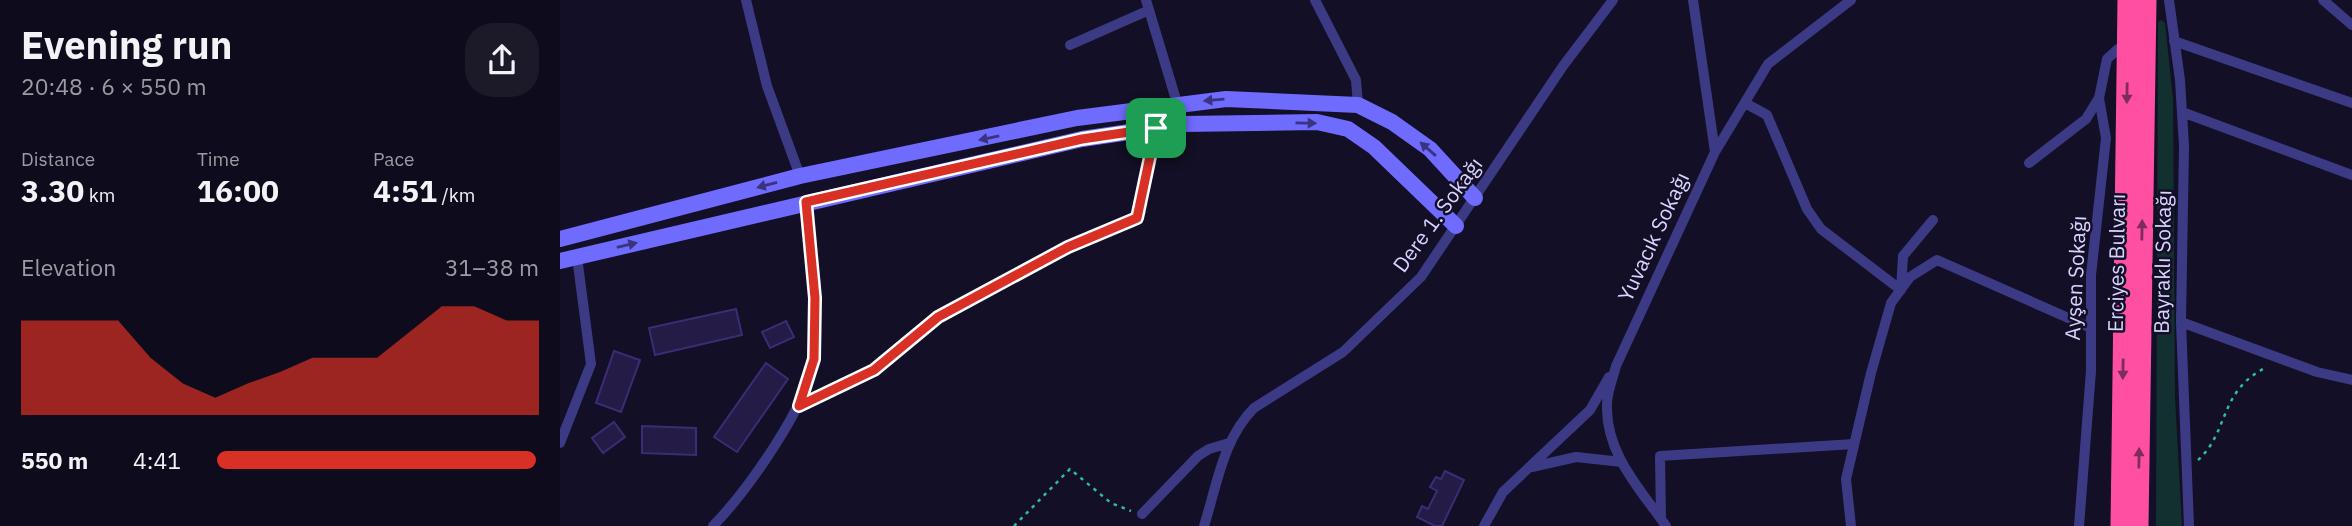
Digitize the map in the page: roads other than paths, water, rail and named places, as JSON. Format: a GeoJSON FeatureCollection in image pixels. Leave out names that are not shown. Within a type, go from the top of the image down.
{"type":"FeatureCollection","features":[{"type":"Feature","properties":{"kind":"highway","name":"Erciyes Bulvarı"},"geometry":{"type":"LineString","coordinates":[[2121,526],[2127,0]]}},
{"type":"Feature","properties":{"kind":"highway","name":"Erciyes Bulvarı"},"geometry":{"type":"LineString","coordinates":[[2138,526],[2146,0]]}},
{"type":"Feature","properties":{"kind":"street"},"geometry":{"type":"LineString","coordinates":[[746,0],[767,86],[800,176]]}},
{"type":"Feature","properties":{"kind":"street"},"geometry":{"type":"LineString","coordinates":[[1315,0],[1356,80],[1358,105]]}},
{"type":"Feature","properties":{"kind":"street","name":"Dere 1. Sokağı"},"geometry":{"type":"LineString","coordinates":[[1204,526],[1229,443],[1236,429],[1254,408],[1343,352],[1421,277],[1563,66],[1613,0]]}},
{"type":"Feature","properties":{"kind":"street"},"geometry":{"type":"LineString","coordinates":[[1693,0],[1715,152]]}},
{"type":"Feature","properties":{"kind":"street","name":"Yuvacık Sokağı"},"geometry":{"type":"LineString","coordinates":[[1664,523],[1622,462],[1612,442],[1607,404],[1616,366],[1715,152],[1768,64],[1851,0]]}},
{"type":"Feature","properties":{"kind":"street","name":"Bayraklı Sokağı"},"geometry":{"type":"LineString","coordinates":[[2169,0],[2182,112],[2180,322],[2184,467],[2189,526]]}},
{"type":"Feature","properties":{"kind":"street"},"geometry":{"type":"LineString","coordinates":[[2323,0],[2352,25]]}},
{"type":"Feature","properties":{"kind":"street"},"geometry":{"type":"LineString","coordinates":[[1070,45],[1147,6],[1177,103]]}},
{"type":"Feature","properties":{"kind":"street"},"geometry":{"type":"LineString","coordinates":[[2174,41],[2352,103]]}},
{"type":"Feature","properties":{"kind":"street","name":"Ayşen Sokağı"},"geometry":{"type":"LineString","coordinates":[[2079,526],[2091,328],[2091,275],[2106,138],[2099,98],[2106,59],[2118,50],[2127,48]]}},
{"type":"Feature","properties":{"kind":"street"},"geometry":{"type":"LineString","coordinates":[[2029,163],[2086,119],[2099,98]]}},
{"type":"Feature","properties":{"kind":"street"},"geometry":{"type":"LineString","coordinates":[[560,239],[800,176],[1077,118],[1177,103],[1226,99],[1358,105],[1392,122],[1430,149],[1475,198]]}},
{"type":"Feature","properties":{"kind":"street"},"geometry":{"type":"LineString","coordinates":[[1745,103],[1767,115],[1807,209],[1821,229],[1901,290]]}},
{"type":"Feature","properties":{"kind":"street"},"geometry":{"type":"LineString","coordinates":[[2182,112],[2352,175]]}},
{"type":"Feature","properties":{"kind":"street"},"geometry":{"type":"LineString","coordinates":[[560,261],[1082,139],[1183,124],[1317,122],[1348,130],[1374,147],[1456,226]]}},
{"type":"Feature","properties":{"kind":"street"},"geometry":{"type":"LineString","coordinates":[[799,406],[874,370],[938,317],[1068,247],[1137,218],[1156,128]]}},
{"type":"Feature","properties":{"kind":"street"},"geometry":{"type":"LineString","coordinates":[[713,526],[799,406],[814,359],[815,298],[806,202]]}},
{"type":"Feature","properties":{"kind":"street"},"geometry":{"type":"LineString","coordinates":[[1901,290],[1903,256],[1933,220]]}},
{"type":"Feature","properties":{"kind":"street"},"geometry":{"type":"LineString","coordinates":[[560,443],[591,364],[577,257]]}},
{"type":"Feature","properties":{"kind":"street"},"geometry":{"type":"LineString","coordinates":[[1851,526],[1846,479],[1854,444],[1891,303],[1910,277],[1937,260],[2091,328]]}},
{"type":"Feature","properties":{"kind":"street"},"geometry":{"type":"LineString","coordinates":[[2180,322],[2283,359],[2352,380]]}},
{"type":"Feature","properties":{"kind":"street"},"geometry":{"type":"LineString","coordinates":[[1484,526],[1503,492],[1590,410],[1616,366]]}},
{"type":"Feature","properties":{"kind":"street"},"geometry":{"type":"LineString","coordinates":[[1142,514],[1198,456],[1209,449],[1229,443]]}},
{"type":"Feature","properties":{"kind":"street"},"geometry":{"type":"LineString","coordinates":[[1664,523],[1660,456],[1854,444]]}},
{"type":"Feature","properties":{"kind":"street"},"geometry":{"type":"LineString","coordinates":[[1531,467],[1576,457],[1622,462]]}}]}
